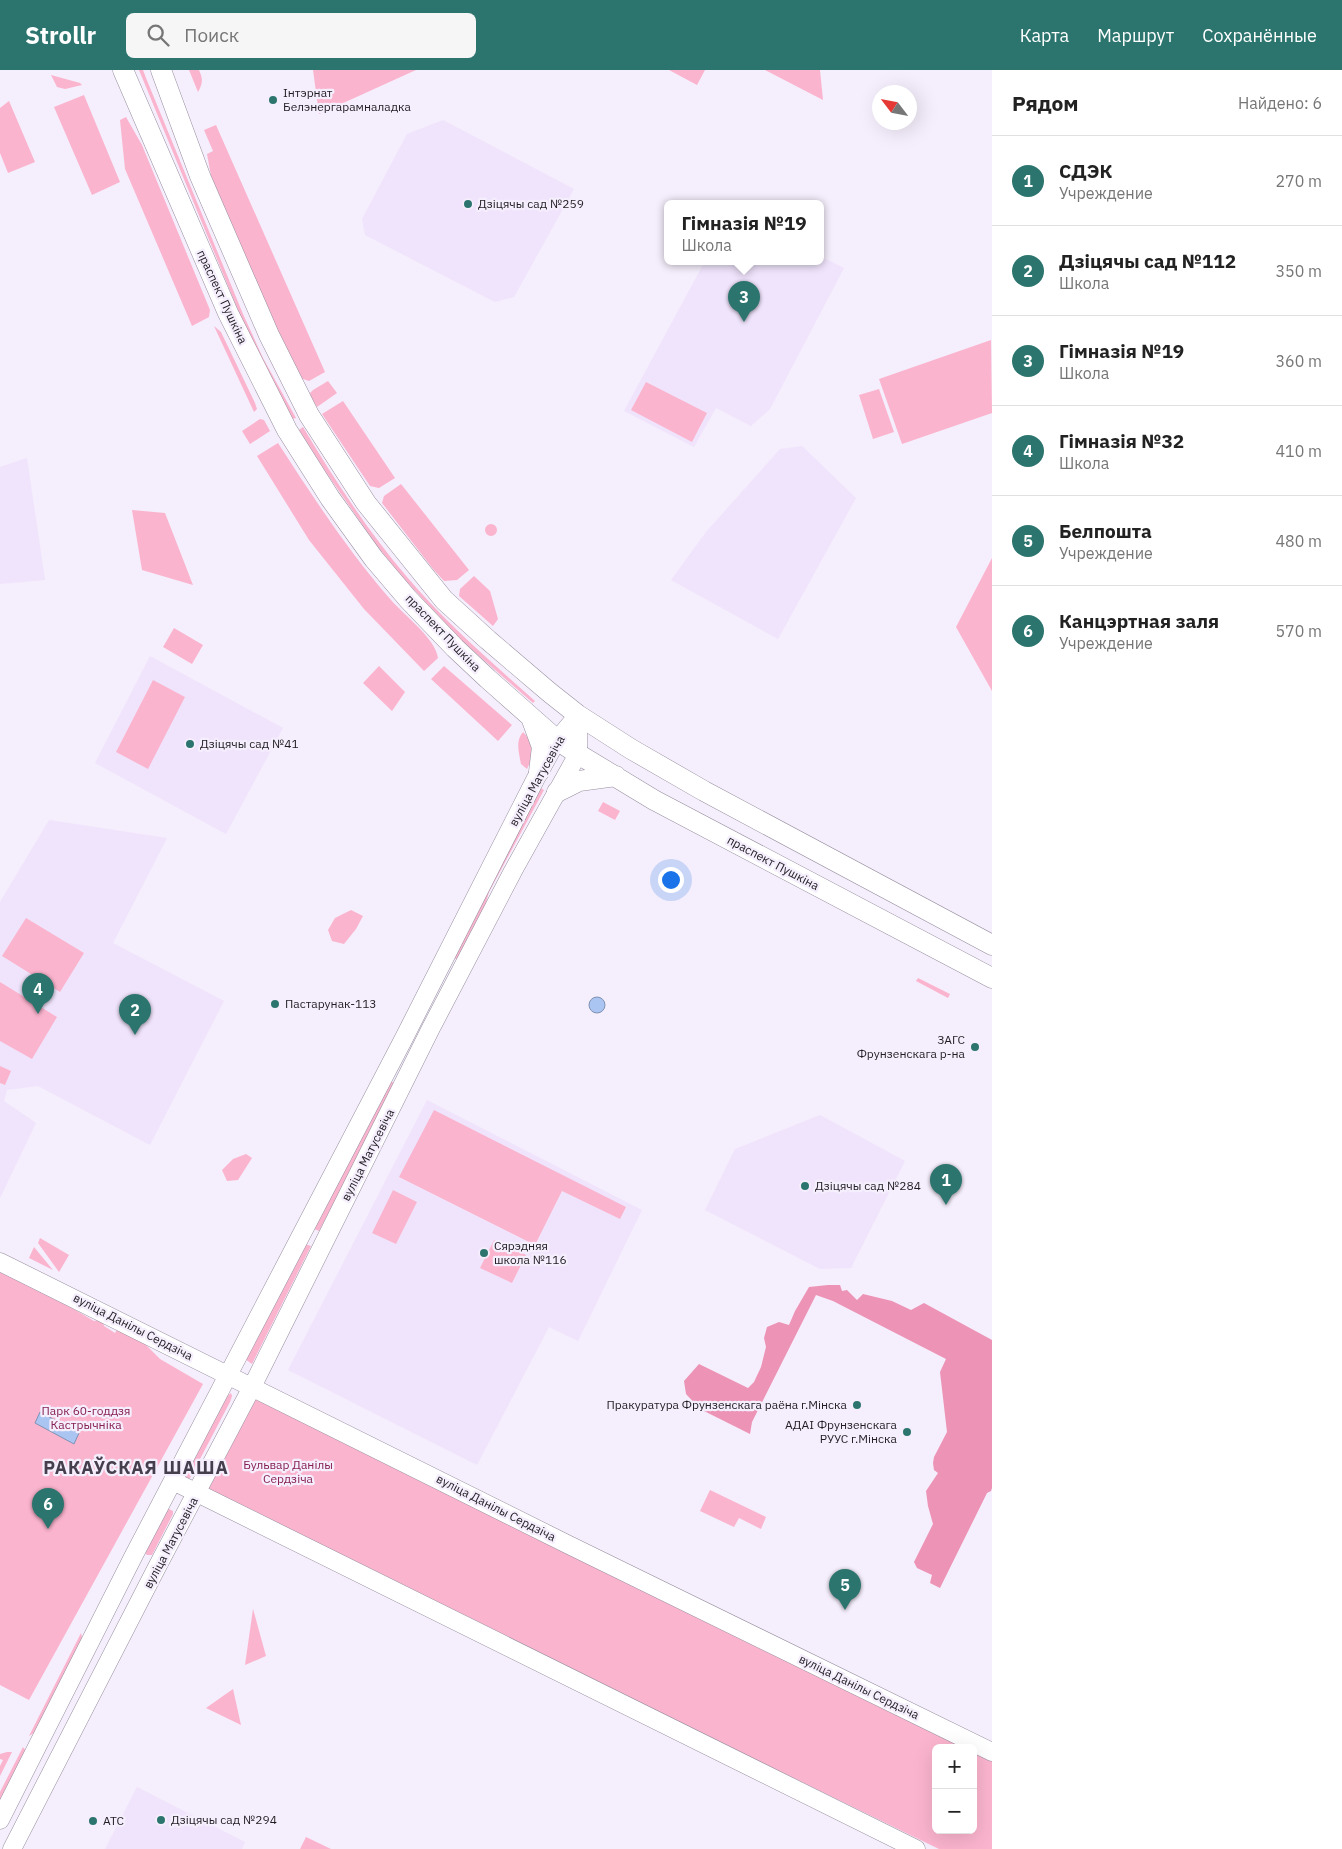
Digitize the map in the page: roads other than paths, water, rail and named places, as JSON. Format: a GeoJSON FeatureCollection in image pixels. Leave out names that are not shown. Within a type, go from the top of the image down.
{"type":"FeatureCollection","features":[{"type":"Feature","properties":{"kind":"main road","name":"праспект Пушкіна"},"geometry":{"type":"LineString","coordinates":[[124,70],[228,313],[287,430],[330,498],[374,559],[408,599],[488,680],[557,740],[578,754],[654,800],[992,978]]}},
{"type":"Feature","properties":{"kind":"main road","name":"праспект Пушкіна"},"geometry":{"type":"LineString","coordinates":[[161,70],[200,176],[269,335],[309,415],[366,503],[444,600],[488,640],[578,715],[631,750],[992,945]]}},
{"type":"Feature","properties":{"kind":"main road","name":"вуліца Матусевіча"},"geometry":{"type":"LineString","coordinates":[[0,1820],[133,1557],[229,1376],[539,772],[557,740],[578,715]]}},
{"type":"Feature","properties":{"kind":"main road","name":"вуліца Матусевіча"},"geometry":{"type":"LineString","coordinates":[[12,1849],[252,1387],[431,1028],[513,871],[578,754],[578,715]]}},
{"type":"Feature","properties":{"kind":"main road"},"geometry":{"type":"LineString","coordinates":[[530,716],[542,747],[539,772]]}},
{"type":"Feature","properties":{"kind":"main road"},"geometry":{"type":"LineString","coordinates":[[557,792],[579,780],[616,776]]}},
{"type":"Feature","properties":{"kind":"main road"},"geometry":{"type":"LineString","coordinates":[[431,1028],[450,975],[446,969],[437,973]]}},
{"type":"Feature","properties":{"kind":"main road"},"geometry":{"type":"LineString","coordinates":[[302,1232],[324,1243]]}},
{"type":"Feature","properties":{"kind":"main road","name":"вуліца Данілы Сердзіча"},"geometry":{"type":"LineString","coordinates":[[0,1262],[992,1752]]}},
{"type":"Feature","properties":{"kind":"main road"},"geometry":{"type":"LineString","coordinates":[[173,1481],[916,1849]]}},
{"type":"Feature","properties":{"kind":"main road"},"geometry":{"type":"LineString","coordinates":[[133,1557],[156,1570]]}},
{"type":"Feature","properties":{"kind":"water"},"geometry":{"type":"Polygon","coordinates":[[[597,997],[605,1005],[597,1013],[589,1005],[597,997]]]}},
{"type":"Feature","properties":{"kind":"water"},"geometry":{"type":"Polygon","coordinates":[[[40,1412],[79,1433],[74,1444],[35,1423],[40,1412]]]}},
{"type":"Feature","properties":{"kind":"place","name":"Інтэрнат Белэнергарамналадка"},"geometry":{"type":"Point","coordinates":[273,100]}},
{"type":"Feature","properties":{"kind":"place","name":"Дзіцячы сад №259"},"geometry":{"type":"Point","coordinates":[468,204]}},
{"type":"Feature","properties":{"kind":"place","name":"Гімназія №19"},"geometry":{"type":"Point","coordinates":[744,322]}},
{"type":"Feature","properties":{"kind":"place","name":"Дзіцячы сад №41"},"geometry":{"type":"Point","coordinates":[190,744]}},
{"type":"Feature","properties":{"kind":"place","name":"Пастарунак-113"},"geometry":{"type":"Point","coordinates":[275,1004]}},
{"type":"Feature","properties":{"kind":"place","name":"Гімназія №32"},"geometry":{"type":"Point","coordinates":[38,1014]}},
{"type":"Feature","properties":{"kind":"place","name":"Дзіцячы сад №112"},"geometry":{"type":"Point","coordinates":[135,1035]}},
{"type":"Feature","properties":{"kind":"place","name":"ЗАГС Фрунзенскага р-на"},"geometry":{"type":"Point","coordinates":[975,1047]}},
{"type":"Feature","properties":{"kind":"place","name":"Дзіцячы сад №284"},"geometry":{"type":"Point","coordinates":[805,1186]}},
{"type":"Feature","properties":{"kind":"place","name":"СДЭК"},"geometry":{"type":"Point","coordinates":[946,1205]}},
{"type":"Feature","properties":{"kind":"place","name":"Сярэдняя школа №116"},"geometry":{"type":"Point","coordinates":[484,1253]}},
{"type":"Feature","properties":{"kind":"place","name":"Пракуратура Фрунзенскага раёна г.Мінска"},"geometry":{"type":"Point","coordinates":[857,1405]}},
{"type":"Feature","properties":{"kind":"place","name":"АДАІ Фрунзенскага РУУС г.Мінска"},"geometry":{"type":"Point","coordinates":[907,1432]}},
{"type":"Feature","properties":{"kind":"place","name":"Канцэртная заля"},"geometry":{"type":"Point","coordinates":[48,1529]}},
{"type":"Feature","properties":{"kind":"place","name":"Белпошта"},"geometry":{"type":"Point","coordinates":[845,1610]}},
{"type":"Feature","properties":{"kind":"place","name":"Дзіцячы сад №294"},"geometry":{"type":"Point","coordinates":[161,1820]}},
{"type":"Feature","properties":{"kind":"place","name":"АТС"},"geometry":{"type":"Point","coordinates":[93,1821]}},
{"type":"Feature","properties":{"kind":"district","name":"РАКАЎСКАЯ ШАША"},"geometry":{"type":"Point","coordinates":[136,1468]}},
{"type":"Feature","properties":{"kind":"park label","name":"Парк 60-годдзя Кастрычніка"},"geometry":{"type":"Point","coordinates":[86,1418]}},
{"type":"Feature","properties":{"kind":"park label","name":"Бульвар Данілы Сердзіча"},"geometry":{"type":"Point","coordinates":[288,1472]}}]}
